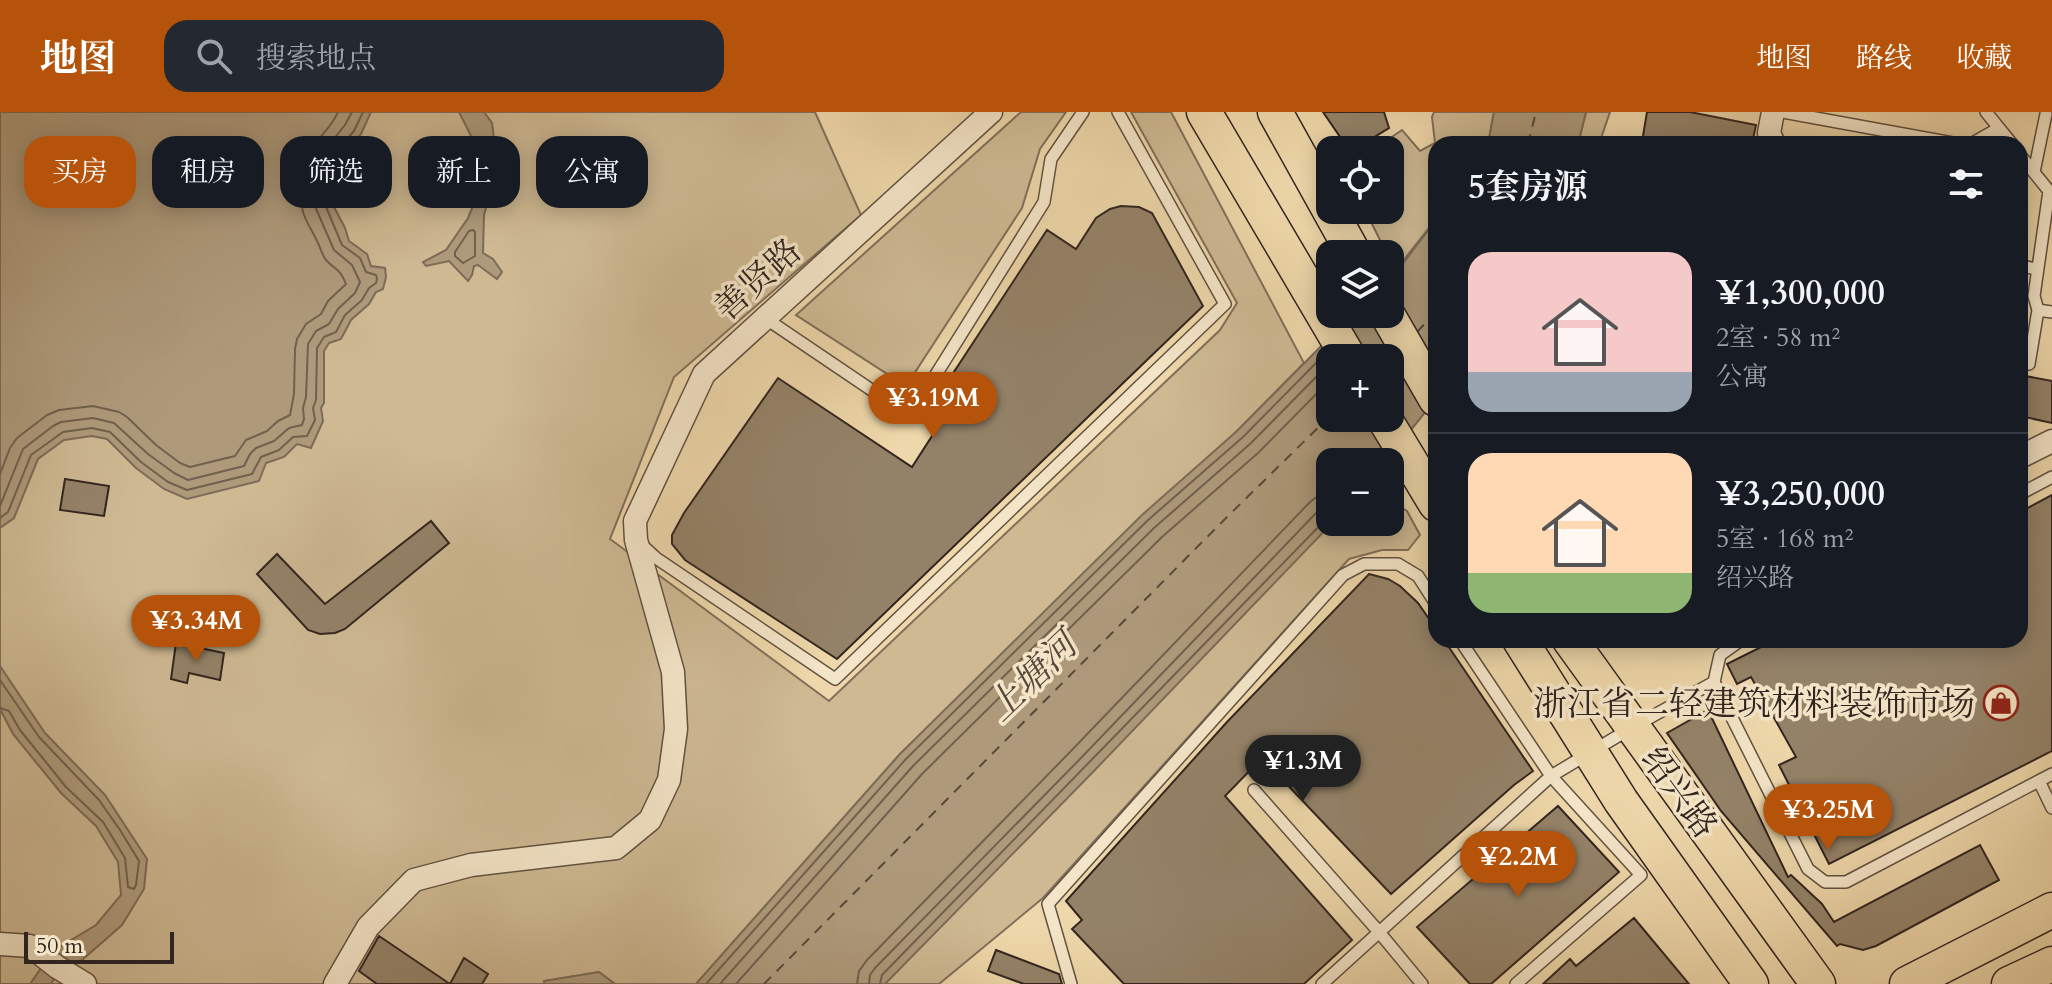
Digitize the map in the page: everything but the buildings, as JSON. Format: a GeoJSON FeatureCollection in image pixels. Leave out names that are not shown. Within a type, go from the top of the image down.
{"type":"FeatureCollection","features":[{"type":"Feature","properties":{"kind":"main road"},"geometry":{"type":"LineString","coordinates":[[1204,112],[1341,344]]}},
{"type":"Feature","properties":{"kind":"main road"},"geometry":{"type":"LineString","coordinates":[[1275,112],[1346,240]]}},
{"type":"Feature","properties":{"kind":"main road"},"geometry":{"type":"LineString","coordinates":[[1395,328],[1428,385]]}},
{"type":"Feature","properties":{"kind":"main road"},"geometry":{"type":"LineString","coordinates":[[1392,432],[1428,491]]}},
{"type":"Feature","properties":{"kind":"main road","name":"绍兴路"},"geometry":{"type":"LineString","coordinates":[[1525,648],[1621,801],[1751,984]]}},
{"type":"Feature","properties":{"kind":"main road","name":"绍兴路"},"geometry":{"type":"LineString","coordinates":[[1576,648],[1818,984]]}},
{"type":"Feature","properties":{"kind":"main road"},"geometry":{"type":"LineString","coordinates":[[1907,984],[2052,910]]}},
{"type":"Feature","properties":{"kind":"main road"},"geometry":{"type":"LineString","coordinates":[[2009,984],[2052,964]]}},
{"type":"Feature","properties":{"kind":"street","name":"善贤路"},"geometry":{"type":"LineString","coordinates":[[636,540],[635,521],[704,374],[991,112]]}},
{"type":"Feature","properties":{"kind":"street"},"geometry":{"type":"LineString","coordinates":[[1770,136],[1773,112]]}},
{"type":"Feature","properties":{"kind":"street"},"geometry":{"type":"LineString","coordinates":[[2028,453],[2052,441]]}},
{"type":"Feature","properties":{"kind":"street"},"geometry":{"type":"LineString","coordinates":[[335,984],[368,927],[414,880],[471,865],[616,848],[650,820],[669,780],[676,729],[673,672],[636,540]]}},
{"type":"Feature","properties":{"kind":"street"},"geometry":{"type":"LineString","coordinates":[[0,944],[30,946],[85,984]]}},
{"type":"Feature","properties":{"kind":"lane"},"geometry":{"type":"LineString","coordinates":[[765,318],[910,416],[1044,202],[1051,159],[1083,112]]}},
{"type":"Feature","properties":{"kind":"lane"},"geometry":{"type":"LineString","coordinates":[[636,540],[656,558],[835,679],[1225,304],[1118,112]]}},
{"type":"Feature","properties":{"kind":"lane"},"geometry":{"type":"LineString","coordinates":[[1783,112],[1914,136]]}},
{"type":"Feature","properties":{"kind":"lane"},"geometry":{"type":"LineString","coordinates":[[1986,112],[2006,136]]}},
{"type":"Feature","properties":{"kind":"lane"},"geometry":{"type":"LineString","coordinates":[[2033,112],[2049,114],[2034,172]]}},
{"type":"Feature","properties":{"kind":"lane"},"geometry":{"type":"LineString","coordinates":[[1985,136],[1999,128]]}},
{"type":"Feature","properties":{"kind":"lane"},"geometry":{"type":"LineString","coordinates":[[2028,165],[2049,191],[2050,198],[2037,269],[2034,296],[2038,310],[2028,364]]}},
{"type":"Feature","properties":{"kind":"lane"},"geometry":{"type":"LineString","coordinates":[[2028,267],[2037,269]]}},
{"type":"Feature","properties":{"kind":"lane"},"geometry":{"type":"LineString","coordinates":[[2038,310],[2052,312]]}},
{"type":"Feature","properties":{"kind":"lane"},"geometry":{"type":"LineString","coordinates":[[2028,490],[2052,477]]}},
{"type":"Feature","properties":{"kind":"lane"},"geometry":{"type":"LineString","coordinates":[[1071,984],[1048,904],[1343,575],[1364,564],[1398,564],[1418,576],[1428,592]]}},
{"type":"Feature","properties":{"kind":"lane"},"geometry":{"type":"LineString","coordinates":[[1465,648],[1551,776],[1641,875],[1516,984]]}},
{"type":"Feature","properties":{"kind":"lane"},"geometry":{"type":"LineString","coordinates":[[1730,648],[1720,655],[1714,682],[1808,869],[1825,882],[1846,882],[2052,774]]}},
{"type":"Feature","properties":{"kind":"lane"},"geometry":{"type":"LineString","coordinates":[[1322,984],[1551,776],[1714,682]]}},
{"type":"Feature","properties":{"kind":"lane"},"geometry":{"type":"LineString","coordinates":[[2039,781],[2052,808]]}},
{"type":"Feature","properties":{"kind":"lane"},"geometry":{"type":"LineString","coordinates":[[1254,790],[1422,984]]}},
{"type":"Feature","properties":{"kind":"shaded area"},"geometry":{"type":"Polygon","coordinates":[[[0,112],[815,112],[861,215],[674,377],[610,539],[829,701],[1220,330],[1237,303],[1131,112],[1171,112],[1304,363],[900,754],[696,984],[615,984],[599,972],[545,981],[544,984],[0,984],[0,112]]]}},
{"type":"Feature","properties":{"kind":"shaded area"},"geometry":{"type":"Polygon","coordinates":[[[1021,112],[1066,112],[1040,149],[1022,208],[906,386],[796,315],[1021,112]]]}},
{"type":"Feature","properties":{"kind":"shaded area"},"geometry":{"type":"Polygon","coordinates":[[[1434,112],[1494,112],[1490,136],[1434,136],[1434,112]]]}},
{"type":"Feature","properties":{"kind":"shaded area"},"geometry":{"type":"Polygon","coordinates":[[[1586,112],[1610,112],[1602,136],[1580,136],[1586,112]]]}},
{"type":"Feature","properties":{"kind":"shaded area"},"geometry":{"type":"Polygon","coordinates":[[[1402,130],[1420,151],[1428,147],[1428,229],[1404,260],[1404,240],[1380,240],[1372,224],[1404,224],[1404,136],[1393,136],[1402,130]]]}},
{"type":"Feature","properties":{"kind":"shaded area"},"geometry":{"type":"Polygon","coordinates":[[[1404,509],[1407,511],[1420,535],[1408,550],[1382,550],[1349,559],[1043,898],[939,984],[884,984],[1318,536],[1404,536],[1404,509]]]}},
{"type":"Feature","properties":{"kind":"water"},"geometry":{"type":"Polygon","coordinates":[[[0,112],[371,112],[359,136],[280,136],[280,208],[335,208],[349,241],[367,254],[371,266],[385,268],[386,277],[383,289],[376,292],[369,304],[351,320],[341,339],[329,343],[324,351],[323,421],[311,448],[297,444],[284,457],[266,463],[259,481],[187,499],[164,489],[136,468],[107,439],[92,436],[64,440],[38,459],[14,518],[0,528],[0,112]]]}},
{"type":"Feature","properties":{"kind":"water"},"geometry":{"type":"Polygon","coordinates":[[[459,112],[484,112],[492,123],[494,136],[471,136],[459,112]]]}},
{"type":"Feature","properties":{"kind":"water"},"geometry":{"type":"Polygon","coordinates":[[[1494,112],[1586,112],[1580,136],[1490,136],[1494,112]]]}},
{"type":"Feature","properties":{"kind":"water"},"geometry":{"type":"Polygon","coordinates":[[[472,208],[486,208],[483,253],[493,259],[502,272],[497,279],[478,265],[474,266],[468,281],[449,261],[426,266],[423,262],[446,250],[472,208]]]}},
{"type":"Feature","properties":{"kind":"water","name":"上塘河"},"geometry":{"type":"Polygon","coordinates":[[[1428,230],[1428,409],[1396,448],[1316,448],[1316,536],[1320,536],[1092,773],[885,984],[696,984],[900,754],[1142,515],[1237,431],[1316,351],[1316,432],[1404,432],[1404,344],[1323,344],[1339,328],[1404,328],[1404,262],[1428,230]]]}},
{"type":"Feature","properties":{"kind":"water"},"geometry":{"type":"Polygon","coordinates":[[[0,666],[45,733],[105,795],[147,859],[144,889],[122,925],[81,961],[55,977],[51,984],[30,984],[53,951],[96,925],[121,895],[118,862],[96,826],[61,793],[13,734],[0,709],[0,666]]]}},
{"type":"Feature","properties":{"kind":"water"},"geometry":{"type":"Polygon","coordinates":[[[599,972],[615,984],[544,984],[544,981],[599,972]]]}},
{"type":"Feature","properties":{"kind":"ferry route"},"geometry":{"type":"LineString","coordinates":[[1530,136],[1536,112]]}},
{"type":"Feature","properties":{"kind":"ferry route"},"geometry":{"type":"LineString","coordinates":[[1417,332],[1428,320]]}},
{"type":"Feature","properties":{"kind":"ferry route"},"geometry":{"type":"LineString","coordinates":[[764,984],[1316,430]]}},
{"type":"Feature","properties":{"kind":"place","name":"浙江省二轻建筑材料装饰市场"},"geometry":{"type":"Point","coordinates":[2001,703]}}]}
